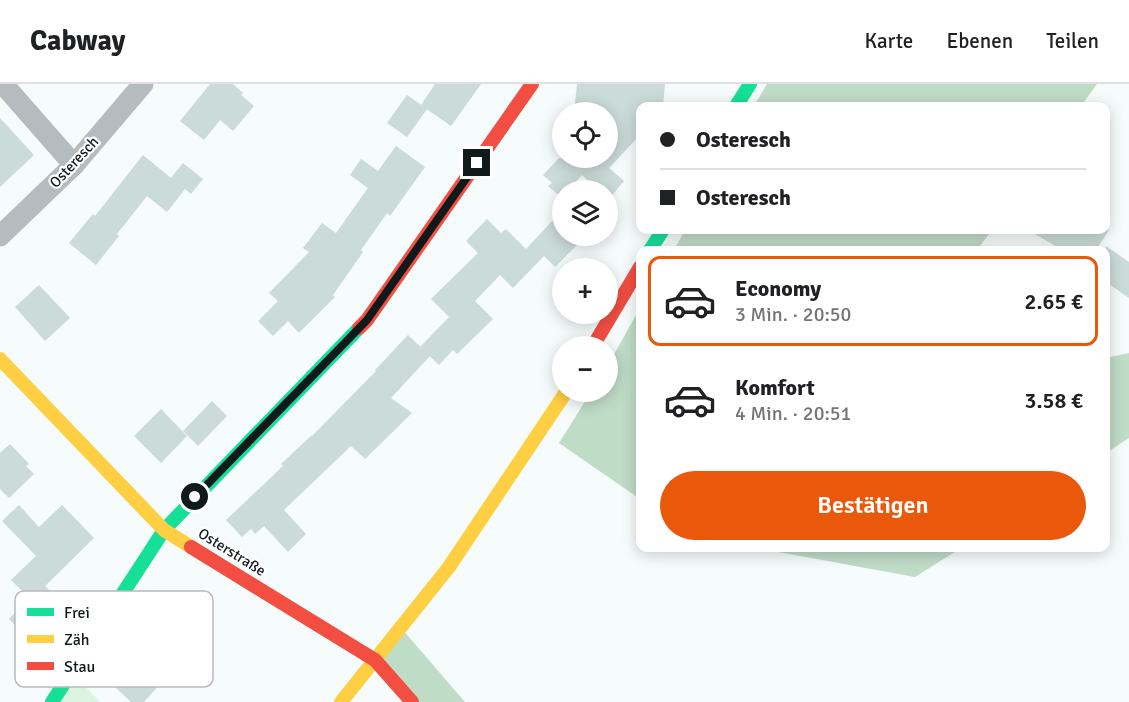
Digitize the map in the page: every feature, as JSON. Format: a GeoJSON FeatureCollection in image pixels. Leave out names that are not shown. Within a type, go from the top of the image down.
{"type":"FeatureCollection","features":[{"type":"Feature","properties":{"kind":"street"},"geometry":{"type":"LineString","coordinates":[[3,84],[74,165]]}},
{"type":"Feature","properties":{"kind":"street","name":"Osteresch"},"geometry":{"type":"LineString","coordinates":[[0,236],[74,165],[143,84]]}},
{"type":"Feature","properties":{"kind":"street"},"geometry":{"type":"LineString","coordinates":[[125,591],[164,530],[367,320],[532,84]]}},
{"type":"Feature","properties":{"kind":"street"},"geometry":{"type":"LineString","coordinates":[[739,102],[750,84]]}},
{"type":"Feature","properties":{"kind":"street"},"geometry":{"type":"LineString","coordinates":[[599,336],[636,274]]}},
{"type":"Feature","properties":{"kind":"street","name":"Osterstraße"},"geometry":{"type":"LineString","coordinates":[[0,359],[164,530],[375,660],[412,702]]}},
{"type":"Feature","properties":{"kind":"street"},"geometry":{"type":"LineString","coordinates":[[341,702],[449,567],[559,402]]}},
{"type":"Feature","properties":{"kind":"street"},"geometry":{"type":"LineString","coordinates":[[52,702],[62,687]]}},
{"type":"Feature","properties":{"kind":"green space"},"geometry":{"type":"Polygon","coordinates":[[[767,84],[1097,84],[1084,102],[756,102],[767,84]]]}},
{"type":"Feature","properties":{"kind":"green space"},"geometry":{"type":"Polygon","coordinates":[[[683,234],[989,234],[980,246],[676,246],[683,234]]]}},
{"type":"Feature","properties":{"kind":"green space"},"geometry":{"type":"Polygon","coordinates":[[[636,315],[636,496],[559,443],[585,402],[618,402],[618,347],[636,315]]]}},
{"type":"Feature","properties":{"kind":"green space"},"geometry":{"type":"Polygon","coordinates":[[[1129,353],[1129,438],[1110,450],[1110,357],[1129,353]]]}},
{"type":"Feature","properties":{"kind":"green space"},"geometry":{"type":"Polygon","coordinates":[[[779,552],[955,552],[915,577],[779,552]]]}},
{"type":"Feature","properties":{"kind":"green space"},"geometry":{"type":"Polygon","coordinates":[[[401,628],[465,702],[412,702],[375,661],[401,628]]]}},
{"type":"Feature","properties":{"kind":"green space"},"geometry":{"type":"Polygon","coordinates":[[[62,687],[86,687],[100,702],[52,702],[62,687]]]}},
{"type":"Feature","properties":{"kind":"building"},"geometry":{"type":"Polygon","coordinates":[[[210,84],[233,84],[243,93],[241,95],[254,106],[233,131],[220,120],[204,140],[180,121],[210,84]]]}},
{"type":"Feature","properties":{"kind":"building"},"geometry":{"type":"Polygon","coordinates":[[[435,84],[481,84],[451,126],[421,105],[435,84]]]}},
{"type":"Feature","properties":{"kind":"building"},"geometry":{"type":"Polygon","coordinates":[[[577,84],[665,84],[663,102],[636,102],[636,139],[618,158],[618,102],[575,102],[577,84]]]}},
{"type":"Feature","properties":{"kind":"building"},"geometry":{"type":"Polygon","coordinates":[[[407,95],[427,109],[407,137],[387,123],[407,95]]]}},
{"type":"Feature","properties":{"kind":"building"},"geometry":{"type":"Polygon","coordinates":[[[0,118],[34,155],[0,187],[0,118]]]}},
{"type":"Feature","properties":{"kind":"building"},"geometry":{"type":"Polygon","coordinates":[[[396,146],[425,167],[390,216],[387,213],[361,250],[363,252],[333,295],[335,297],[299,333],[288,321],[273,336],[258,321],[278,301],[269,293],[309,252],[303,248],[322,223],[336,233],[368,188],[350,175],[361,159],[378,171],[396,146]]]}},
{"type":"Feature","properties":{"kind":"building"},"geometry":{"type":"Polygon","coordinates":[[[143,155],[171,178],[183,163],[203,179],[191,194],[185,189],[167,212],[147,196],[96,265],[69,243],[93,214],[95,216],[143,155]]]}},
{"type":"Feature","properties":{"kind":"building"},"geometry":{"type":"Polygon","coordinates":[[[552,165],[552,168],[609,168],[624,181],[618,188],[618,180],[588,180],[582,175],[577,180],[552,180],[552,183],[543,175],[552,165]]]}},
{"type":"Feature","properties":{"kind":"building"},"geometry":{"type":"Polygon","coordinates":[[[487,219],[501,233],[506,229],[526,249],[552,221],[552,246],[576,246],[564,258],[552,258],[552,264],[544,256],[513,288],[500,275],[475,301],[493,319],[457,354],[453,350],[439,365],[420,347],[449,317],[431,299],[478,253],[466,241],[487,219]]]}},
{"type":"Feature","properties":{"kind":"building"},"geometry":{"type":"Polygon","coordinates":[[[1035,234],[1106,234],[1099,246],[1055,246],[1035,234]]]}},
{"type":"Feature","properties":{"kind":"building"},"geometry":{"type":"Polygon","coordinates":[[[1110,249],[1129,262],[1129,298],[1110,285],[1110,249]]]}},
{"type":"Feature","properties":{"kind":"building"},"geometry":{"type":"Polygon","coordinates":[[[39,285],[70,318],[45,341],[15,307],[39,285]]]}},
{"type":"Feature","properties":{"kind":"building"},"geometry":{"type":"Polygon","coordinates":[[[408,335],[430,356],[391,398],[412,413],[365,459],[351,446],[284,510],[306,534],[288,552],[264,526],[255,534],[251,529],[242,537],[226,520],[283,466],[281,464],[376,371],[408,335]]]}},
{"type":"Feature","properties":{"kind":"building"},"geometry":{"type":"Polygon","coordinates":[[[212,401],[227,416],[198,446],[183,431],[212,401]]]}},
{"type":"Feature","properties":{"kind":"building"},"geometry":{"type":"Polygon","coordinates":[[[161,409],[187,436],[161,463],[134,436],[161,409]]]}},
{"type":"Feature","properties":{"kind":"building"},"geometry":{"type":"Polygon","coordinates":[[[10,444],[29,464],[26,466],[34,474],[9,498],[0,489],[0,453],[10,444]]]}},
{"type":"Feature","properties":{"kind":"building"},"geometry":{"type":"Polygon","coordinates":[[[19,505],[39,527],[62,505],[94,538],[45,586],[50,591],[22,591],[11,580],[36,556],[2,521],[19,505]]]}},
{"type":"Feature","properties":{"kind":"building"},"geometry":{"type":"Polygon","coordinates":[[[15,613],[15,625],[9,619],[15,613]]]}},
{"type":"Feature","properties":{"kind":"building"},"geometry":{"type":"Polygon","coordinates":[[[115,687],[158,687],[144,702],[131,702],[115,687]]]}},
{"type":"Feature","properties":{"kind":"traffic: fast"},"geometry":{"type":"LineString","coordinates":[[739,102],[750,84]]}},
{"type":"Feature","properties":{"kind":"traffic: fast"},"geometry":{"type":"LineString","coordinates":[[653,246],[660,234]]}},
{"type":"Feature","properties":{"kind":"traffic: fast"},"geometry":{"type":"LineString","coordinates":[[124,591],[164,530],[359,328]]}},
{"type":"Feature","properties":{"kind":"traffic: fast"},"geometry":{"type":"LineString","coordinates":[[52,702],[62,687]]}},
{"type":"Feature","properties":{"kind":"traffic: slow"},"geometry":{"type":"LineString","coordinates":[[0,359],[164,530],[191,547]]}},
{"type":"Feature","properties":{"kind":"traffic: slow"},"geometry":{"type":"LineString","coordinates":[[341,702],[449,567],[559,402]]}},
{"type":"Feature","properties":{"kind":"traffic: jam"},"geometry":{"type":"LineString","coordinates":[[359,328],[367,320],[532,84]]}},
{"type":"Feature","properties":{"kind":"traffic: jam"},"geometry":{"type":"LineString","coordinates":[[599,336],[636,274]]}},
{"type":"Feature","properties":{"kind":"traffic: jam"},"geometry":{"type":"LineString","coordinates":[[191,547],[375,660],[412,702]]}},
{"type":"Feature","properties":{"kind":"route"},"geometry":{"type":"LineString","coordinates":[[195,497],[367,320],[477,163]]}}]}
